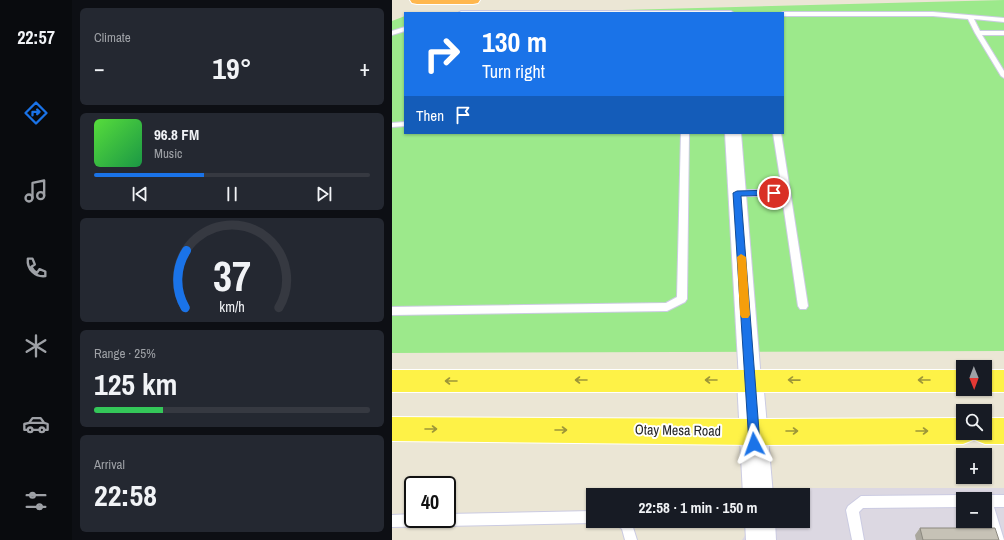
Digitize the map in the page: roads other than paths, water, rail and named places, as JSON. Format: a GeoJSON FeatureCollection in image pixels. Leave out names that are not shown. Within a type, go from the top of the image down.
{"type":"FeatureCollection","features":[{"type":"Feature","properties":{"kind":"highway"},"geometry":{"type":"LineString","coordinates":[[417,0],[473,0]]}},
{"type":"Feature","properties":{"kind":"highway"},"geometry":{"type":"LineString","coordinates":[[449,0],[457,0]]}},
{"type":"Feature","properties":{"kind":"main road"},"geometry":{"type":"LineString","coordinates":[[392,381],[956,380]]}},
{"type":"Feature","properties":{"kind":"main road"},"geometry":{"type":"LineString","coordinates":[[992,381],[1004,381]]}},
{"type":"Feature","properties":{"kind":"main road","name":"Otay Mesa Road"},"geometry":{"type":"LineString","coordinates":[[392,429],[699,430],[753,432],[956,431]]}},
{"type":"Feature","properties":{"kind":"main road"},"geometry":{"type":"LineString","coordinates":[[992,431],[1004,431]]}},
{"type":"Feature","properties":{"kind":"street"},"geometry":{"type":"LineString","coordinates":[[733,134],[757,488]]}},
{"type":"Feature","properties":{"kind":"street"},"geometry":{"type":"LineString","coordinates":[[761,528],[762,540]]}},
{"type":"Feature","properties":{"kind":"lane"},"geometry":{"type":"LineString","coordinates":[[784,14],[933,14],[1004,20]]}},
{"type":"Feature","properties":{"kind":"lane"},"geometry":{"type":"LineString","coordinates":[[971,18],[978,34],[1004,76]]}},
{"type":"Feature","properties":{"kind":"lane"},"geometry":{"type":"LineString","coordinates":[[392,33],[404,29]]}},
{"type":"Feature","properties":{"kind":"lane"},"geometry":{"type":"LineString","coordinates":[[978,34],[1004,34]]}},
{"type":"Feature","properties":{"kind":"lane"},"geometry":{"type":"LineString","coordinates":[[392,125],[404,124]]}},
{"type":"Feature","properties":{"kind":"lane"},"geometry":{"type":"LineString","coordinates":[[392,311],[667,308],[682,299],[686,134]]}},
{"type":"Feature","properties":{"kind":"lane"},"geometry":{"type":"LineString","coordinates":[[777,134],[803,306]]}},
{"type":"Feature","properties":{"kind":"lane"},"geometry":{"type":"LineString","coordinates":[[737,193],[786,193]]}},
{"type":"Feature","properties":{"kind":"lane"},"geometry":{"type":"LineString","coordinates":[[858,540],[852,510],[861,502],[956,501]]}},
{"type":"Feature","properties":{"kind":"lane"},"geometry":{"type":"LineString","coordinates":[[992,501],[1004,501]]}},
{"type":"Feature","properties":{"kind":"lane"},"geometry":{"type":"LineString","coordinates":[[392,521],[586,517]]}},
{"type":"Feature","properties":{"kind":"lane"},"geometry":{"type":"LineString","coordinates":[[992,522],[998,540]]}},
{"type":"Feature","properties":{"kind":"lane"},"geometry":{"type":"LineString","coordinates":[[628,528],[631,540]]}}]}
